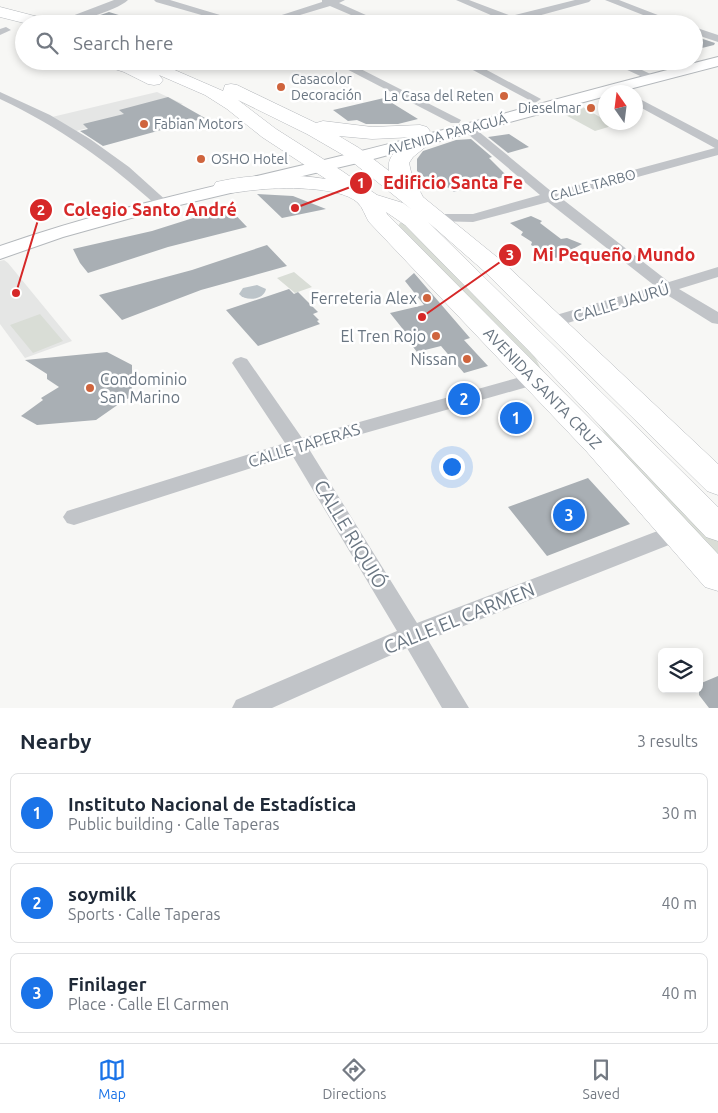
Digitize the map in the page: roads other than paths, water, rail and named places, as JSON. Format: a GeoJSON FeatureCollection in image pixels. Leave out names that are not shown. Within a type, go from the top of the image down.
{"type":"FeatureCollection","features":[{"type":"Feature","properties":{"kind":"main road"},"geometry":{"type":"LineString","coordinates":[[0,12],[15,16]]}},
{"type":"Feature","properties":{"kind":"main road"},"geometry":{"type":"LineString","coordinates":[[1,28],[15,26]]}},
{"type":"Feature","properties":{"kind":"main road"},"geometry":{"type":"LineString","coordinates":[[1,28],[15,32]]}},
{"type":"Feature","properties":{"kind":"main road"},"geometry":{"type":"LineString","coordinates":[[703,55],[718,51]]}},
{"type":"Feature","properties":{"kind":"main road","name":"AVENIDA PARAGUÁ"},"geometry":{"type":"LineString","coordinates":[[703,65],[718,60]]}},
{"type":"Feature","properties":{"kind":"main road"},"geometry":{"type":"LineString","coordinates":[[142,70],[219,109],[248,117],[269,132],[335,157]]}},
{"type":"Feature","properties":{"kind":"main road"},"geometry":{"type":"LineString","coordinates":[[185,70],[284,114],[344,132],[422,135]]}},
{"type":"Feature","properties":{"kind":"main road","name":"AVENIDA PARAGUÁ"},"geometry":{"type":"LineString","coordinates":[[462,124],[535,99],[646,70]]}},
{"type":"Feature","properties":{"kind":"main road","name":"AVENIDA PARAGUÁ"},"geometry":{"type":"LineString","coordinates":[[636,85],[685,70]]}},
{"type":"Feature","properties":{"kind":"main road","name":"AVENIDA PARAGUÁ"},"geometry":{"type":"LineString","coordinates":[[335,157],[462,124],[598,95]]}},
{"type":"Feature","properties":{"kind":"main road"},"geometry":{"type":"LineString","coordinates":[[284,114],[335,157]]}},
{"type":"Feature","properties":{"kind":"main road"},"geometry":{"type":"LineString","coordinates":[[250,176],[271,160],[275,153],[269,132]]}},
{"type":"Feature","properties":{"kind":"main road"},"geometry":{"type":"LineString","coordinates":[[416,201],[398,170],[398,161],[422,135]]}},
{"type":"Feature","properties":{"kind":"main road"},"geometry":{"type":"LineString","coordinates":[[224,187],[250,176],[335,157]]}},
{"type":"Feature","properties":{"kind":"main road"},"geometry":{"type":"LineString","coordinates":[[2,248],[335,157]]}},
{"type":"Feature","properties":{"kind":"main road","name":"AVENIDA SANTA CRUZ"},"geometry":{"type":"LineString","coordinates":[[335,157],[377,217],[598,445],[718,577]]}},
{"type":"Feature","properties":{"kind":"main road","name":"AVENIDA SANTA CRUZ"},"geometry":{"type":"LineString","coordinates":[[335,157],[416,201],[494,267],[546,334],[718,528]]}},
{"type":"Feature","properties":{"kind":"main road"},"geometry":{"type":"LineString","coordinates":[[224,187],[269,180],[307,181],[363,196]]}},
{"type":"Feature","properties":{"kind":"main road","name":"AVENIDA SANTA CRUZ"},"geometry":{"type":"LineString","coordinates":[[363,196],[395,208],[412,220],[718,483]]}},
{"type":"Feature","properties":{"kind":"main road"},"geometry":{"type":"LineString","coordinates":[[546,334],[598,445]]}},
{"type":"Feature","properties":{"kind":"street"},"geometry":{"type":"LineString","coordinates":[[85,15],[123,0]]}},
{"type":"Feature","properties":{"kind":"street"},"geometry":{"type":"LineString","coordinates":[[159,0],[213,15]]}},
{"type":"Feature","properties":{"kind":"street"},"geometry":{"type":"LineString","coordinates":[[461,0],[500,15]]}},
{"type":"Feature","properties":{"kind":"street"},"geometry":{"type":"LineString","coordinates":[[526,15],[586,0]]}},
{"type":"Feature","properties":{"kind":"street"},"geometry":{"type":"LineString","coordinates":[[610,0],[651,15]]}},
{"type":"Feature","properties":{"kind":"street"},"geometry":{"type":"LineString","coordinates":[[288,15],[332,1],[362,15]]}},
{"type":"Feature","properties":{"kind":"street"},"geometry":{"type":"LineString","coordinates":[[703,33],[718,39]]}},
{"type":"Feature","properties":{"kind":"street"},"geometry":{"type":"LineString","coordinates":[[357,70],[462,124],[550,197],[667,288],[718,319]]}},
{"type":"Feature","properties":{"kind":"street"},"geometry":{"type":"LineString","coordinates":[[479,70],[535,99]]}},
{"type":"Feature","properties":{"kind":"street"},"geometry":{"type":"LineString","coordinates":[[634,70],[655,79]]}},
{"type":"Feature","properties":{"kind":"street"},"geometry":{"type":"LineString","coordinates":[[0,95],[51,119],[91,144],[128,171],[162,203]]}},
{"type":"Feature","properties":{"kind":"street"},"geometry":{"type":"LineString","coordinates":[[643,105],[718,145]]}},
{"type":"Feature","properties":{"kind":"street","name":"CALLE TARBO"},"geometry":{"type":"LineString","coordinates":[[437,218],[473,218],[718,151]]}},
{"type":"Feature","properties":{"kind":"street","name":"CALLE JAURÚ"},"geometry":{"type":"LineString","coordinates":[[546,334],[667,288],[718,272]]}},
{"type":"Feature","properties":{"kind":"street","name":"CALLE RIQUIÓ"},"geometry":{"type":"LineString","coordinates":[[241,363],[297,446],[456,708]]}},
{"type":"Feature","properties":{"kind":"street","name":"CALLE TAPERAS"},"geometry":{"type":"LineString","coordinates":[[74,517],[297,446],[535,379]]}},
{"type":"Feature","properties":{"kind":"street","name":"CALLE EL CARMEN"},"geometry":{"type":"LineString","coordinates":[[245,708],[413,635],[676,533]]}},
{"type":"Feature","properties":{"kind":"place","name":"Casacolor Decoración"},"geometry":{"type":"Point","coordinates":[281,87]}},
{"type":"Feature","properties":{"kind":"place","name":"La Casa del Reten"},"geometry":{"type":"Point","coordinates":[504,96]}},
{"type":"Feature","properties":{"kind":"place","name":"Dieselmar"},"geometry":{"type":"Point","coordinates":[591,108]}},
{"type":"Feature","properties":{"kind":"place","name":"Fabian Motors"},"geometry":{"type":"Point","coordinates":[144,124]}},
{"type":"Feature","properties":{"kind":"place","name":"OSHO Hotel"},"geometry":{"type":"Point","coordinates":[201,159]}},
{"type":"Feature","properties":{"kind":"place","name":"Edificio Santa Fe"},"geometry":{"type":"Point","coordinates":[295,208]}},
{"type":"Feature","properties":{"kind":"place","name":"Colegio Santo André"},"geometry":{"type":"Point","coordinates":[16,293]}},
{"type":"Feature","properties":{"kind":"place","name":"Ferreteria Alex"},"geometry":{"type":"Point","coordinates":[427,298]}},
{"type":"Feature","properties":{"kind":"place","name":"Mi Pequeño Mundo"},"geometry":{"type":"Point","coordinates":[422,317]}},
{"type":"Feature","properties":{"kind":"place","name":"El Tren Rojo"},"geometry":{"type":"Point","coordinates":[436,336]}},
{"type":"Feature","properties":{"kind":"place","name":"Nissan"},"geometry":{"type":"Point","coordinates":[467,359]}},
{"type":"Feature","properties":{"kind":"place","name":"Condominio San Marino"},"geometry":{"type":"Point","coordinates":[90,388]}},
{"type":"Feature","properties":{"kind":"place","name":"soymilk"},"geometry":{"type":"Point","coordinates":[464,399]}},
{"type":"Feature","properties":{"kind":"place","name":"Instituto Nacional de Estadística"},"geometry":{"type":"Point","coordinates":[516,418]}},
{"type":"Feature","properties":{"kind":"place","name":"Finilager"},"geometry":{"type":"Point","coordinates":[569,515]}}]}
